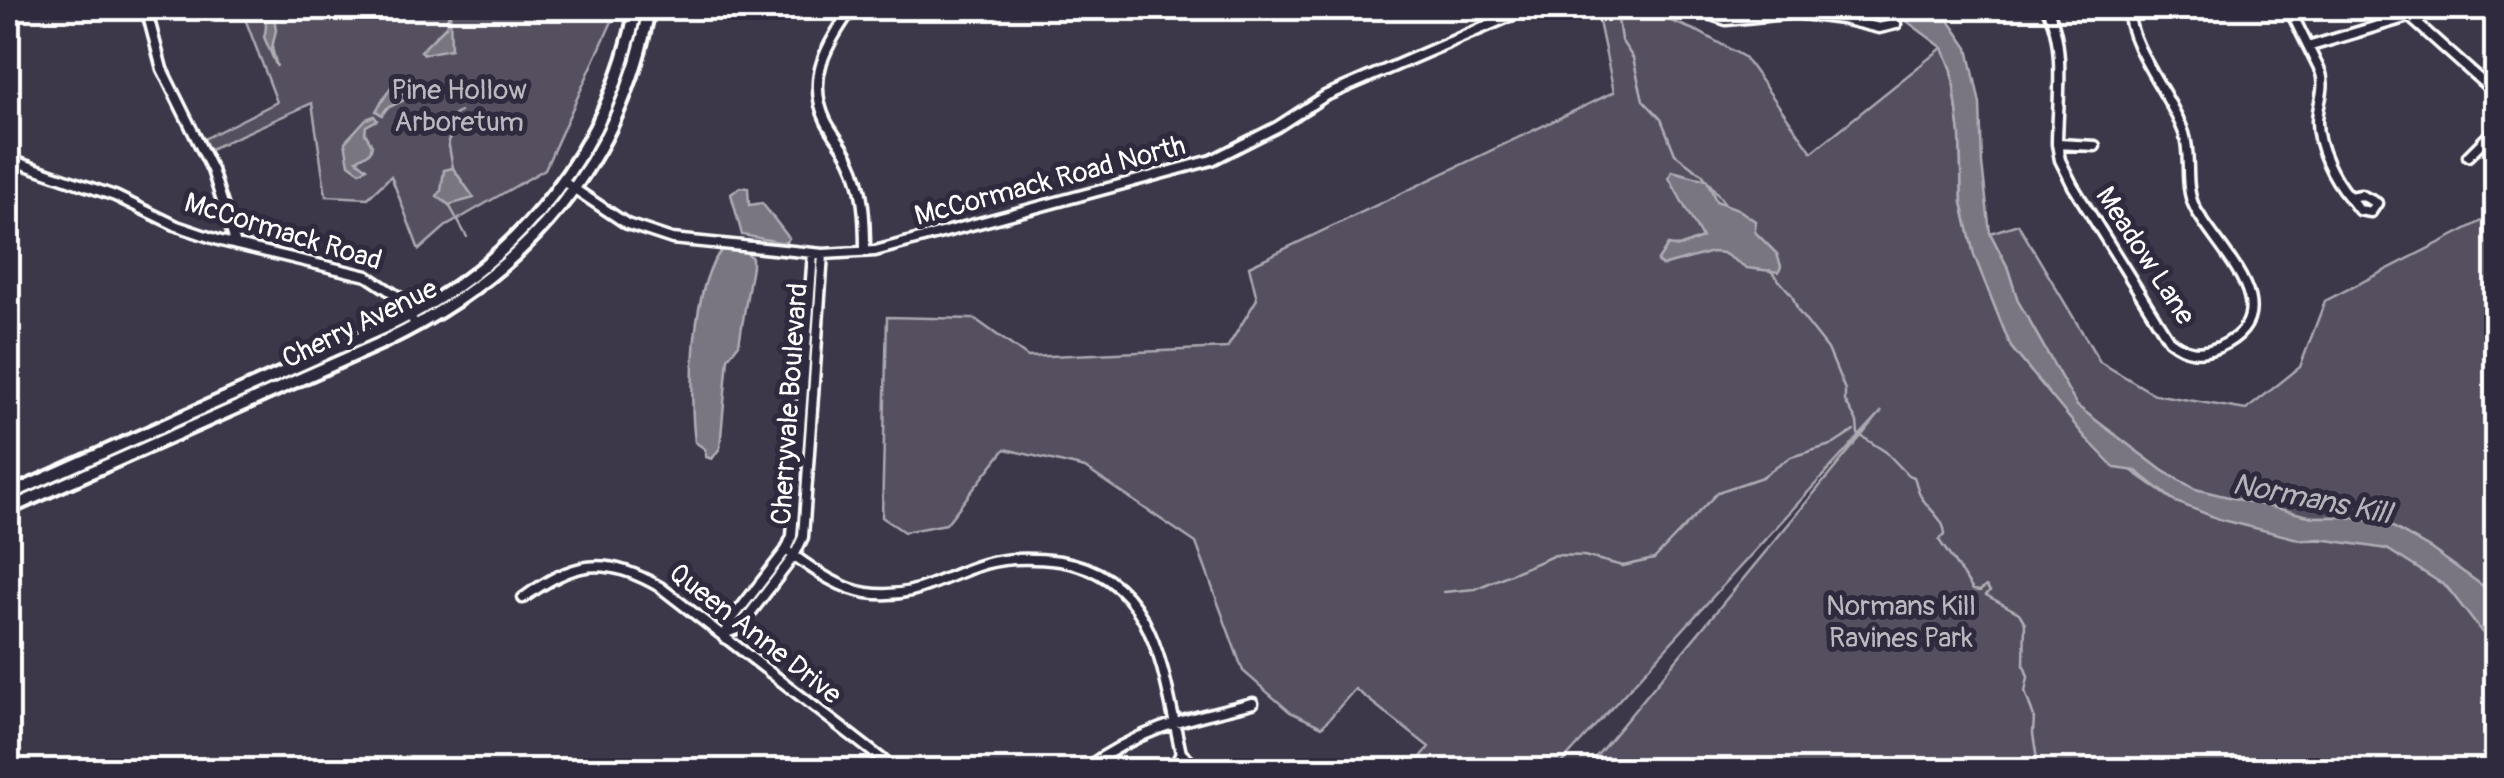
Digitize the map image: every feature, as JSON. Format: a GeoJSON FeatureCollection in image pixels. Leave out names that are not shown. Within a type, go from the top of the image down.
{"type":"FeatureCollection","features":[{"type":"Feature","properties":{"kind":"main road","name":"Cherry Avenue"},"geometry":{"type":"LineString","coordinates":[[569,185],[610,97],[636,8]]}},
{"type":"Feature","properties":{"kind":"main road","name":"Cherry Avenue"},"geometry":{"type":"LineString","coordinates":[[8,495],[453,305],[497,272],[536,235],[600,146],[622,101],[649,8]]}},
{"type":"Feature","properties":{"kind":"main road","name":"Cherry Avenue"},"geometry":{"type":"LineString","coordinates":[[8,509],[414,320]]}},
{"type":"Feature","properties":{"kind":"street"},"geometry":{"type":"LineString","coordinates":[[146,8],[162,69],[212,170],[236,245]]}},
{"type":"Feature","properties":{"kind":"street"},"geometry":{"type":"LineString","coordinates":[[852,8],[820,59],[817,92],[827,123],[850,158],[858,180],[865,219],[865,251]]}},
{"type":"Feature","properties":{"kind":"street","name":"McCormack Road North"},"geometry":{"type":"LineString","coordinates":[[569,185],[613,216],[672,239],[824,254],[865,251],[1212,160],[1326,96],[1529,8]]}},
{"type":"Feature","properties":{"kind":"street"},"geometry":{"type":"LineString","coordinates":[[1690,8],[1726,20],[1795,13],[1879,28],[1896,24]]}},
{"type":"Feature","properties":{"kind":"street","name":"Meadow Lane"},"geometry":{"type":"LineString","coordinates":[[2046,8],[2053,18],[2058,40],[2060,160],[2169,340],[2188,352],[2198,353],[2217,348],[2237,336],[2250,316],[2249,291],[2191,198],[2186,140],[2134,33],[2128,8]]}},
{"type":"Feature","properties":{"kind":"street"},"geometry":{"type":"LineString","coordinates":[[2289,8],[2311,46],[2324,82],[2318,127],[2336,181],[2349,197]]}},
{"type":"Feature","properties":{"kind":"street"},"geometry":{"type":"LineString","coordinates":[[2311,46],[2438,8]]}},
{"type":"Feature","properties":{"kind":"street"},"geometry":{"type":"LineString","coordinates":[[2411,18],[2496,94]]}},
{"type":"Feature","properties":{"kind":"street"},"geometry":{"type":"LineString","coordinates":[[2468,156],[2496,128]]}},
{"type":"Feature","properties":{"kind":"street"},"geometry":{"type":"LineString","coordinates":[[2057,144],[2095,146]]}},
{"type":"Feature","properties":{"kind":"street","name":"McCormack Road"},"geometry":{"type":"LineString","coordinates":[[8,159],[115,196],[177,226],[236,245],[368,276],[394,292],[414,320]]}},
{"type":"Feature","properties":{"kind":"street","name":"Cherryvale Boulevard"},"geometry":{"type":"LineString","coordinates":[[790,553],[806,431],[813,253]]}},
{"type":"Feature","properties":{"kind":"street","name":"Cherryvale Boulevard"},"geometry":{"type":"LineString","coordinates":[[812,341],[824,254]]}},
{"type":"Feature","properties":{"kind":"street"},"geometry":{"type":"LineString","coordinates":[[790,553],[830,579],[862,592],[896,595],[930,588],[985,564],[1012,560],[1058,561],[1097,573],[1130,597],[1149,627],[1181,753],[1199,770]]}},
{"type":"Feature","properties":{"kind":"street","name":"Queen Anne Drive"},"geometry":{"type":"LineString","coordinates":[[726,635],[739,628],[790,553]]}},
{"type":"Feature","properties":{"kind":"street","name":"Queen Anne Drive"},"geometry":{"type":"LineString","coordinates":[[522,598],[567,570],[594,564],[620,568],[660,586],[896,770]]}},
{"type":"Feature","properties":{"kind":"street"},"geometry":{"type":"LineString","coordinates":[[1083,770],[1133,737],[1174,721],[1253,703]]}},
{"type":"Feature","properties":{"kind":"street"},"geometry":{"type":"LineString","coordinates":[[1173,770],[1181,753]]}},
{"type":"Feature","properties":{"kind":"green space","name":"Pine Hollow Arboretum"},"geometry":{"type":"Polygon","coordinates":[[[241,8],[618,8],[545,169],[445,227],[419,250],[391,176],[368,198],[326,196],[312,103],[208,150],[204,139],[277,102],[241,8]]]}},
{"type":"Feature","properties":{"kind":"green space","name":"Normans Kill Ravines Park"},"geometry":{"type":"Polygon","coordinates":[[[1641,9],[1699,32],[1744,57],[1812,152],[1943,47],[1952,70],[1960,134],[1962,202],[1974,255],[2011,347],[2086,438],[2176,502],[2302,540],[2344,541],[2386,549],[2437,579],[2468,610],[2496,662],[2496,770],[1585,770],[1882,411],[1555,770],[1411,770],[1429,747],[1355,689],[1322,727],[1290,712],[1243,671],[1196,543],[1085,468],[1005,449],[946,524],[904,532],[882,517],[887,317],[975,319],[1028,357],[1227,348],[1257,299],[1249,266],[1614,92],[1598,17],[1641,9]]]}},
{"type":"Feature","properties":{"kind":"green space"},"geometry":{"type":"Polygon","coordinates":[[[2496,214],[2496,612],[2483,586],[2384,522],[2277,511],[2195,489],[2163,471],[2077,406],[2018,301],[2007,266],[1990,233],[2018,224],[2100,362],[2154,394],[2246,410],[2300,367],[2325,301],[2496,214]]]}},
{"type":"Feature","properties":{"kind":"shaded area"},"geometry":{"type":"Polygon","coordinates":[[[450,8],[451,49],[424,54],[421,51],[446,26],[450,8]]]}},
{"type":"Feature","properties":{"kind":"shaded area"},"geometry":{"type":"Polygon","coordinates":[[[1889,8],[1931,8],[1948,19],[1968,48],[1980,104],[1990,233],[2007,266],[2018,301],[2077,406],[2163,471],[2195,489],[2313,517],[2384,522],[2431,549],[2483,586],[2496,612],[2496,664],[2484,635],[2447,587],[2387,549],[2302,540],[2219,519],[2176,502],[2136,471],[2115,468],[2086,438],[2011,347],[1974,255],[1962,202],[1960,134],[1952,70],[1943,48],[1889,8]]]}},
{"type":"Feature","properties":{"kind":"shaded area"},"geometry":{"type":"Polygon","coordinates":[[[263,10],[274,16],[272,48],[277,67],[264,37],[263,10]]]}},
{"type":"Feature","properties":{"kind":"shaded area"},"geometry":{"type":"Polygon","coordinates":[[[397,84],[397,93],[411,93],[411,97],[387,108],[382,115],[376,111],[397,84]]]}},
{"type":"Feature","properties":{"kind":"shaded area"},"geometry":{"type":"Polygon","coordinates":[[[374,116],[377,120],[366,126],[365,133],[372,145],[370,152],[357,160],[367,168],[360,172],[349,164],[345,142],[366,119],[374,116]]]}},
{"type":"Feature","properties":{"kind":"shaded area"},"geometry":{"type":"Polygon","coordinates":[[[453,168],[474,198],[449,205],[437,196],[444,170],[453,168]]]}},
{"type":"Feature","properties":{"kind":"shaded area"},"geometry":{"type":"Polygon","coordinates":[[[1672,171],[1707,180],[1716,201],[1755,221],[1755,232],[1777,254],[1779,272],[1747,268],[1723,253],[1712,252],[1662,266],[1657,262],[1668,245],[1679,247],[1702,238],[1669,178],[1672,171]]]}},
{"type":"Feature","properties":{"kind":"shaded area"},"geometry":{"type":"Polygon","coordinates":[[[740,187],[748,188],[749,205],[762,203],[789,238],[785,243],[742,235],[731,194],[740,187]]]}},
{"type":"Feature","properties":{"kind":"shaded area"},"geometry":{"type":"Polygon","coordinates":[[[723,249],[744,251],[752,258],[752,266],[739,344],[728,358],[720,448],[712,459],[695,442],[693,369],[704,286],[723,249]]]}},
{"type":"Feature","properties":{"kind":"waterway"},"geometry":{"type":"LineString","coordinates":[[1609,8],[1618,19],[1621,40],[1633,58],[1643,100],[1661,119],[1675,154],[1702,174],[1726,205]]}},
{"type":"Feature","properties":{"kind":"waterway"},"geometry":{"type":"LineString","coordinates":[[453,168],[448,141],[454,131],[454,115],[460,112]]}},
{"type":"Feature","properties":{"kind":"waterway"},"geometry":{"type":"LineString","coordinates":[[449,205],[467,237]]}},
{"type":"Feature","properties":{"kind":"waterway"},"geometry":{"type":"LineString","coordinates":[[1770,270],[1828,349],[1845,390],[1845,401],[1857,422],[1858,434],[1914,477],[1919,493],[1944,528],[1945,534],[1939,540],[1973,590],[1980,591],[1986,586],[1990,591],[1986,595],[2019,613],[2025,623],[2025,692],[2034,717],[2037,759],[2045,770]]}},
{"type":"Feature","properties":{"kind":"waterway"},"geometry":{"type":"LineString","coordinates":[[1444,592],[1475,589],[1555,555],[1584,556],[1623,566],[1654,559],[1718,492],[1762,477],[1791,457],[1834,444],[1854,431]]}},
{"type":"Feature","properties":{"kind":"waterway"},"geometry":{"type":"LineString","coordinates":[[1830,770],[1854,762],[1880,770],[1903,763],[1925,770]]}},
{"type":"Feature","properties":{"kind":"water label","name":"Normans Kill"},"geometry":{"type":"Point","coordinates":[2312,499]}}]}
